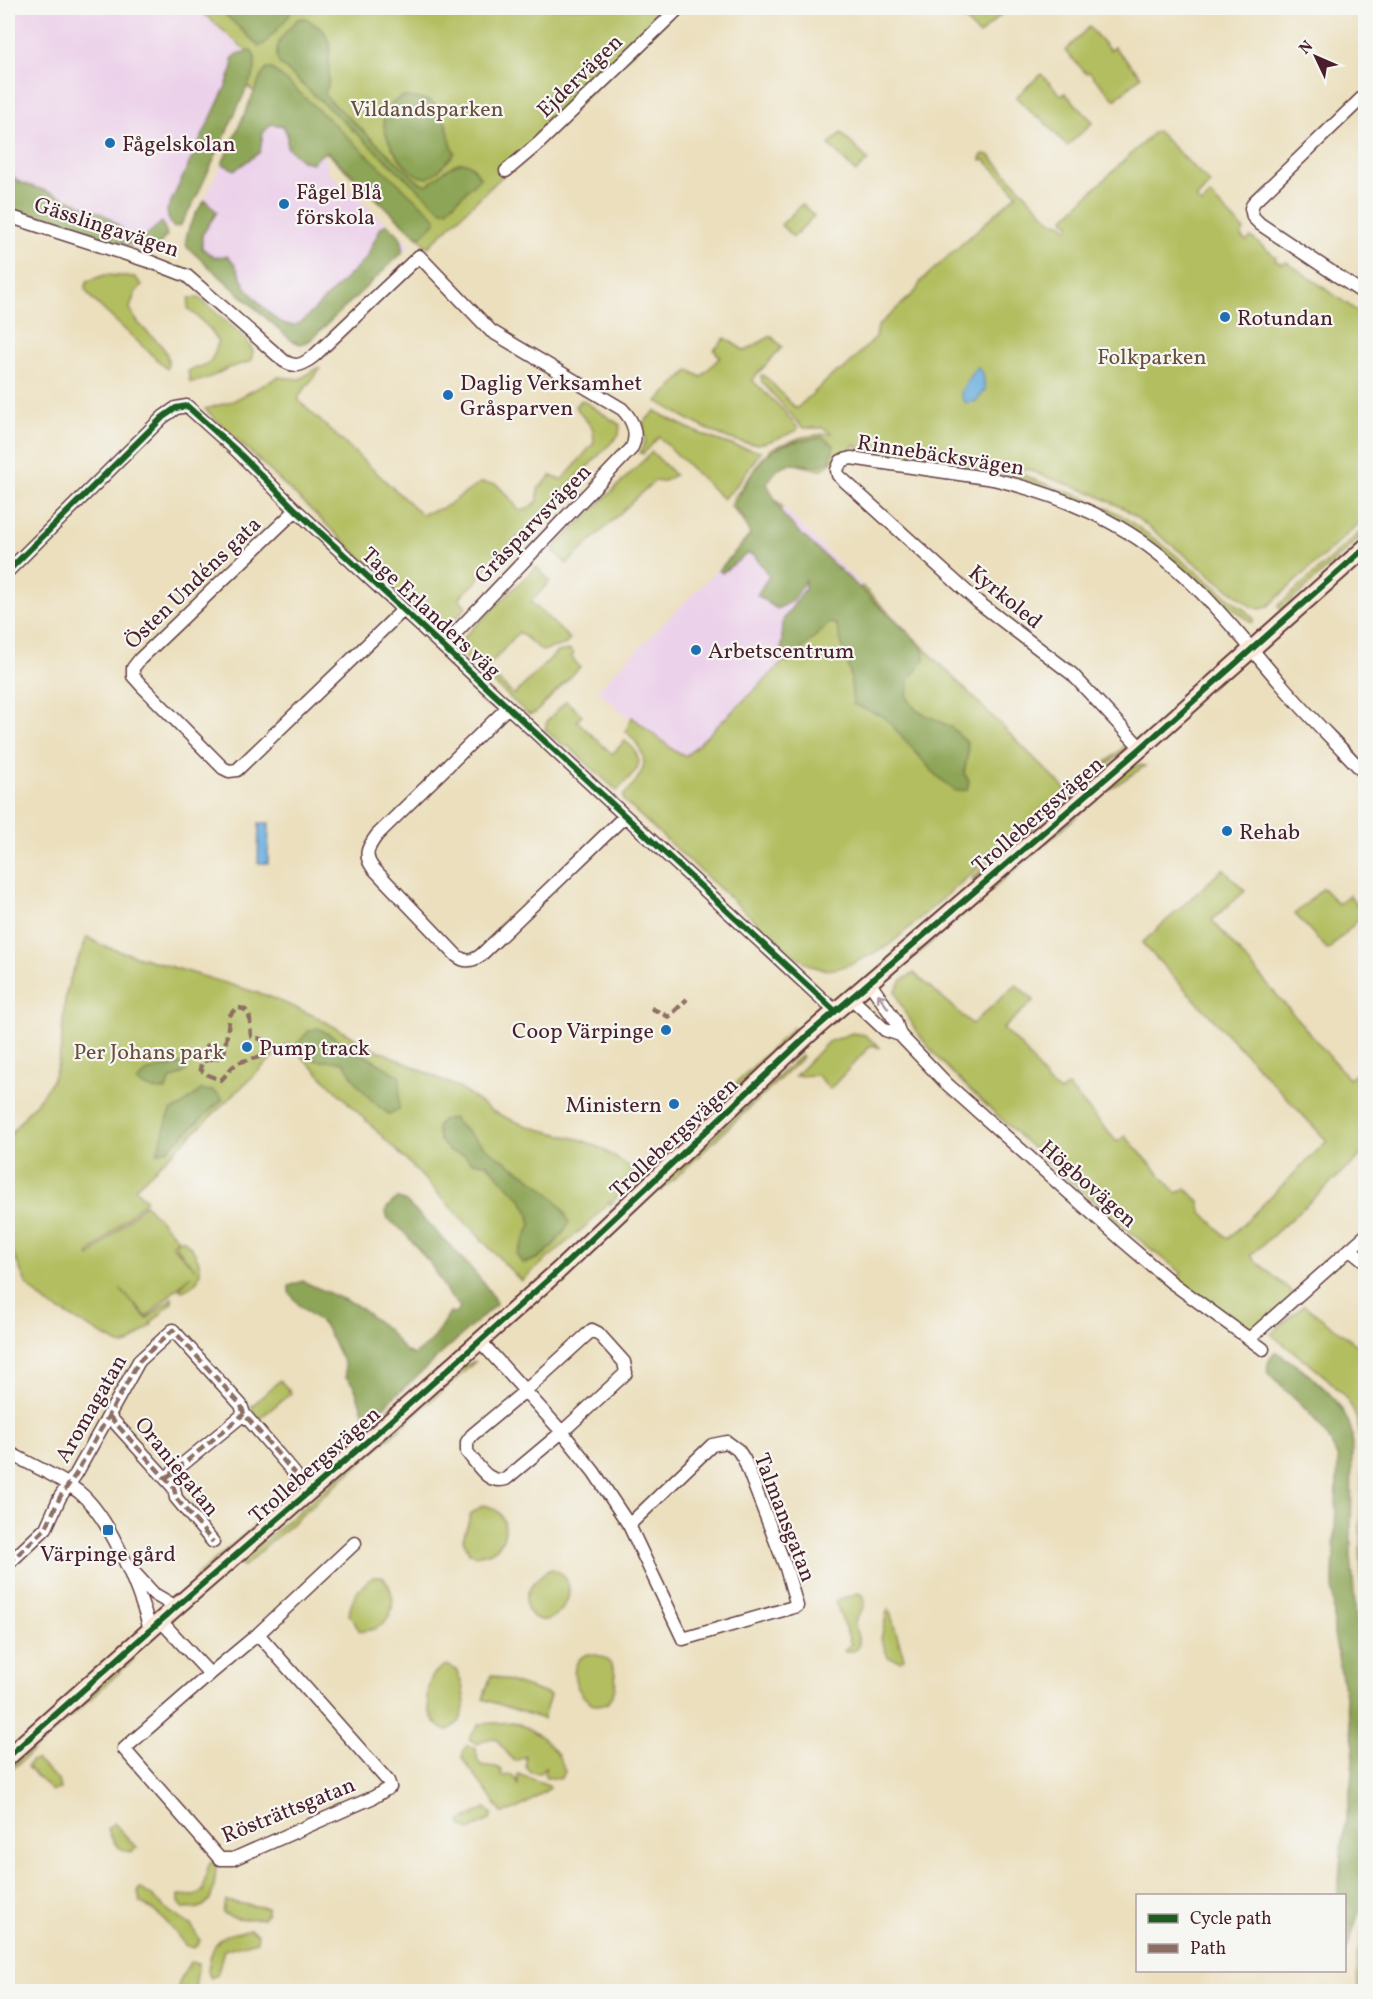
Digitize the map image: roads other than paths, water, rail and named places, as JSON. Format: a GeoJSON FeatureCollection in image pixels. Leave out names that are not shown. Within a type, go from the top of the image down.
{"type":"FeatureCollection","features":[{"type":"Feature","properties":{"kind":"street","name":"Ejdervägen"},"geometry":{"type":"LineString","coordinates":[[506,171],[539,143],[679,8]]}},
{"type":"Feature","properties":{"kind":"street"},"geometry":{"type":"LineString","coordinates":[[1365,94],[1251,208],[1253,217],[1260,224],[1365,295]]}},
{"type":"Feature","properties":{"kind":"street","name":"Gässlingavägen"},"geometry":{"type":"LineString","coordinates":[[8,216],[151,262],[187,276],[291,366],[302,365],[315,355],[419,256],[492,331],[613,402],[627,414],[632,422]]}},
{"type":"Feature","properties":{"kind":"street","name":"Tage Erlanders väg"},"geometry":{"type":"LineString","coordinates":[[8,571],[163,417],[180,406],[187,406],[835,1011]]}},
{"type":"Feature","properties":{"kind":"street","name":"Gråsparvsvägen"},"geometry":{"type":"LineString","coordinates":[[443,646],[626,457],[634,444],[632,422]]}},
{"type":"Feature","properties":{"kind":"street","name":"Rinnebäcksvägen"},"geometry":{"type":"LineString","coordinates":[[842,478],[837,470],[838,465],[841,461],[851,458],[993,479],[1033,490],[1081,509],[1128,532],[1157,554],[1227,619],[1252,649]]}},
{"type":"Feature","properties":{"kind":"street","name":"Kyrkoled"},"geometry":{"type":"LineString","coordinates":[[842,478],[978,602],[1072,674],[1141,748]]}},
{"type":"Feature","properties":{"kind":"street","name":"Östen Undéns gata"},"geometry":{"type":"LineString","coordinates":[[296,510],[133,668],[133,676],[142,686],[223,768],[229,771],[237,770],[403,610]]}},
{"type":"Feature","properties":{"kind":"street","name":"Trollebergsvägen"},"geometry":{"type":"LineString","coordinates":[[8,1757],[558,1271],[835,1011],[1141,748],[1365,547]]}},
{"type":"Feature","properties":{"kind":"street"},"geometry":{"type":"LineString","coordinates":[[1252,649],[1282,686],[1365,773]]}},
{"type":"Feature","properties":{"kind":"street"},"geometry":{"type":"LineString","coordinates":[[508,707],[377,836],[367,851],[367,858],[373,868],[457,956],[467,961],[481,955],[625,816]]}},
{"type":"Feature","properties":{"kind":"street","name":"Högbovägen"},"geometry":{"type":"LineString","coordinates":[[869,982],[895,1020],[900,1035],[947,1084],[1062,1188],[1172,1282],[1263,1349]]}},
{"type":"Feature","properties":{"kind":"street","name":"Högbovägen"},"geometry":{"type":"LineString","coordinates":[[850,998],[885,1030],[900,1035]]}},
{"type":"Feature","properties":{"kind":"street"},"geometry":{"type":"LineString","coordinates":[[1250,1338],[1365,1235]]}},
{"type":"Feature","properties":{"kind":"street"},"geometry":{"type":"LineString","coordinates":[[1350,1250],[1365,1262]]}},
{"type":"Feature","properties":{"kind":"street","name":"Aromagatan"},"geometry":{"type":"LineString","coordinates":[[8,1564],[46,1528],[60,1497],[139,1361],[172,1330],[241,1405],[244,1414],[295,1474]]}},
{"type":"Feature","properties":{"kind":"street"},"geometry":{"type":"LineString","coordinates":[[592,1330],[598,1333],[624,1362],[626,1373],[562,1432],[506,1479],[500,1481],[492,1480],[467,1452],[467,1442],[472,1435],[592,1330]]}},
{"type":"Feature","properties":{"kind":"street","name":"Talmansgatan"},"geometry":{"type":"LineString","coordinates":[[480,1341],[562,1432],[594,1473],[629,1525],[682,1639],[797,1606],[786,1568],[744,1459],[738,1450],[727,1442],[712,1445],[629,1525]]}},
{"type":"Feature","properties":{"kind":"street"},"geometry":{"type":"LineString","coordinates":[[166,1478],[244,1414]]}},
{"type":"Feature","properties":{"kind":"street","name":"Oraniegatan"},"geometry":{"type":"LineString","coordinates":[[109,1416],[166,1478],[174,1488],[176,1498],[213,1542]]}},
{"type":"Feature","properties":{"kind":"street"},"geometry":{"type":"LineString","coordinates":[[8,1452],[69,1485],[97,1510],[155,1625],[210,1674]]}},
{"type":"Feature","properties":{"kind":"street","name":"Rösträttsgatan"},"geometry":{"type":"LineString","coordinates":[[258,1634],[388,1781],[390,1787],[227,1861],[220,1859],[124,1749],[258,1634],[355,1543]]}},
{"type":"Feature","properties":{"kind":"street"},"geometry":{"type":"LineString","coordinates":[[124,1562],[154,1594],[176,1607]]}},
{"type":"Feature","properties":{"kind":"water"},"geometry":{"type":"Polygon","coordinates":[[[977,367],[983,373],[985,389],[977,401],[966,403],[961,392],[977,367]]]}},
{"type":"Feature","properties":{"kind":"water"},"geometry":{"type":"Polygon","coordinates":[[[259,823],[269,823],[268,863],[258,863],[259,823]]]}},
{"type":"Feature","properties":{"kind":"place","name":"Fågelskolan"},"geometry":{"type":"Point","coordinates":[110,143]}},
{"type":"Feature","properties":{"kind":"place","name":"Fågel Blå förskola"},"geometry":{"type":"Point","coordinates":[284,204]}},
{"type":"Feature","properties":{"kind":"place","name":"Rotundan"},"geometry":{"type":"Point","coordinates":[1225,317]}},
{"type":"Feature","properties":{"kind":"place","name":"Daglig Verksamhet Gråsparven"},"geometry":{"type":"Point","coordinates":[448,395]}},
{"type":"Feature","properties":{"kind":"place","name":"Arbetscentrum"},"geometry":{"type":"Point","coordinates":[696,650]}},
{"type":"Feature","properties":{"kind":"place","name":"Rehab"},"geometry":{"type":"Point","coordinates":[1227,831]}},
{"type":"Feature","properties":{"kind":"place","name":"Coop Värpinge"},"geometry":{"type":"Point","coordinates":[666,1030]}},
{"type":"Feature","properties":{"kind":"place","name":"Pump track"},"geometry":{"type":"Point","coordinates":[247,1047]}},
{"type":"Feature","properties":{"kind":"place","name":"Ministern"},"geometry":{"type":"Point","coordinates":[674,1104]}},
{"type":"Feature","properties":{"kind":"place","name":"Värpinge gård"},"geometry":{"type":"Point","coordinates":[108,1530]}},
{"type":"Feature","properties":{"kind":"park label","name":"Vildandsparken"},"geometry":{"type":"Point","coordinates":[427,108]}},
{"type":"Feature","properties":{"kind":"park label","name":"Folkparken"},"geometry":{"type":"Point","coordinates":[1152,356]}},
{"type":"Feature","properties":{"kind":"park label","name":"Per Johans park"},"geometry":{"type":"Point","coordinates":[149,1051]}}]}
